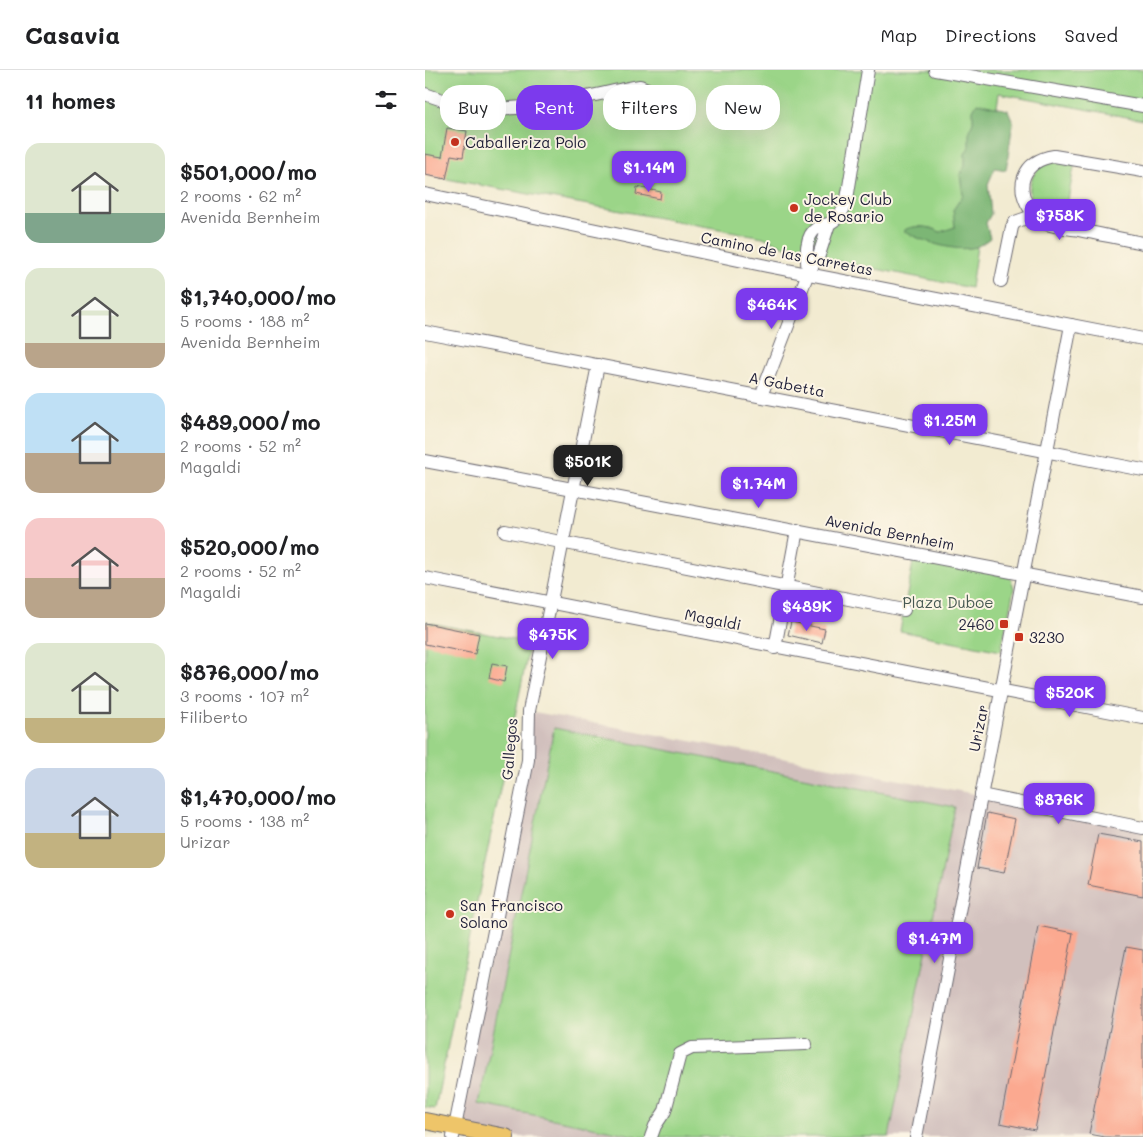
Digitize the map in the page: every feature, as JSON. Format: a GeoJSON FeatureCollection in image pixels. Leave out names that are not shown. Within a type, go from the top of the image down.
{"type":"FeatureCollection","features":[{"type":"Feature","properties":{"kind":"main road"},"geometry":{"type":"LineString","coordinates":[[425,1121],[454,1132],[506,1137]]}},
{"type":"Feature","properties":{"kind":"street"},"geometry":{"type":"LineString","coordinates":[[761,396],[808,273],[819,255],[829,224],[843,210],[847,199],[868,70]]}},
{"type":"Feature","properties":{"kind":"street"},"geometry":{"type":"LineString","coordinates":[[935,70],[1143,106]]}},
{"type":"Feature","properties":{"kind":"street"},"geometry":{"type":"LineString","coordinates":[[425,94],[447,102],[475,108],[513,109],[603,93]]}},
{"type":"Feature","properties":{"kind":"street"},"geometry":{"type":"LineString","coordinates":[[1143,170],[1054,156],[1041,159],[1031,166],[1024,177],[1022,185],[1026,202],[1035,215],[1047,224],[1143,243]]}},
{"type":"Feature","properties":{"kind":"street","name":"Camino de las Carretas"},"geometry":{"type":"LineString","coordinates":[[425,194],[808,273],[1143,339]]}},
{"type":"Feature","properties":{"kind":"street"},"geometry":{"type":"LineString","coordinates":[[1001,281],[1012,227],[1015,222],[1035,215]]}},
{"type":"Feature","properties":{"kind":"street","name":"Urizar"},"geometry":{"type":"LineString","coordinates":[[916,1137],[1071,325]]}},
{"type":"Feature","properties":{"kind":"street","name":"A Gabetta"},"geometry":{"type":"LineString","coordinates":[[425,332],[1143,470]]}},
{"type":"Feature","properties":{"kind":"street","name":"Gallegos"},"geometry":{"type":"LineString","coordinates":[[454,1132],[528,760],[529,711],[598,365]]}},
{"type":"Feature","properties":{"kind":"street","name":"Avenida Bernheim"},"geometry":{"type":"LineString","coordinates":[[425,461],[1143,597]]}},
{"type":"Feature","properties":{"kind":"street"},"geometry":{"type":"LineString","coordinates":[[775,648],[797,530]]}},
{"type":"Feature","properties":{"kind":"street"},"geometry":{"type":"LineString","coordinates":[[505,532],[904,610]]}},
{"type":"Feature","properties":{"kind":"street","name":"Magaldi"},"geometry":{"type":"LineString","coordinates":[[425,578],[775,648],[1143,718]]}},
{"type":"Feature","properties":{"kind":"street"},"geometry":{"type":"LineString","coordinates":[[981,795],[1143,828]]}},
{"type":"Feature","properties":{"kind":"street"},"geometry":{"type":"LineString","coordinates":[[651,1137],[655,1126],[665,1111],[680,1054],[692,1048],[806,1044]]}},
{"type":"Feature","properties":{"kind":"shaded area"},"geometry":{"type":"Polygon","coordinates":[[[529,711],[981,795],[1143,828],[1143,1137],[453,1137],[528,760],[529,711]]]}},
{"type":"Feature","properties":{"kind":"green space","name":"Jockey Club de Rosario"},"geometry":{"type":"Polygon","coordinates":[[[425,70],[1143,70],[1143,120],[999,93],[971,288],[831,260],[827,256],[792,250],[763,237],[425,175],[425,70]]]}},
{"type":"Feature","properties":{"kind":"green space"},"geometry":{"type":"Polygon","coordinates":[[[977,103],[1008,110],[1013,122],[1006,170],[995,168],[988,184],[991,214],[986,223],[990,238],[976,247],[958,248],[919,239],[903,231],[911,227],[922,227],[932,228],[940,232],[955,227],[953,210],[963,195],[960,175],[965,165],[965,154],[969,147],[969,133],[973,122],[973,110],[977,103]]]}},
{"type":"Feature","properties":{"kind":"green space"},"geometry":{"type":"Polygon","coordinates":[[[1052,160],[1075,162],[1064,222],[1043,217],[1036,210],[1030,197],[1030,184],[1036,171],[1052,160]]]}},
{"type":"Feature","properties":{"kind":"green space","name":"Plaza Duboe"},"geometry":{"type":"Polygon","coordinates":[[[914,557],[1010,577],[1014,588],[1001,651],[900,631],[914,557]]]}},
{"type":"Feature","properties":{"kind":"green space","name":"San Francisco Solano"},"geometry":{"type":"Polygon","coordinates":[[[425,622],[530,642],[435,1109],[425,1107],[425,622]]]}},
{"type":"Feature","properties":{"kind":"green space"},"geometry":{"type":"Polygon","coordinates":[[[554,728],[955,807],[889,1137],[642,1137],[479,1104],[554,728]]]}},
{"type":"Feature","properties":{"kind":"building"},"geometry":{"type":"Polygon","coordinates":[[[447,130],[467,131],[463,157],[451,155],[446,179],[425,175],[425,154],[442,157],[447,130]]]}},
{"type":"Feature","properties":{"kind":"building"},"geometry":{"type":"Polygon","coordinates":[[[637,187],[661,192],[660,199],[636,194],[637,187]]]}},
{"type":"Feature","properties":{"kind":"building"},"geometry":{"type":"Polygon","coordinates":[[[791,622],[825,629],[822,643],[788,635],[791,622]]]}},
{"type":"Feature","properties":{"kind":"building"},"geometry":{"type":"Polygon","coordinates":[[[425,623],[479,634],[475,654],[425,644],[425,623]]]}},
{"type":"Feature","properties":{"kind":"building"},"geometry":{"type":"Polygon","coordinates":[[[492,663],[507,666],[504,682],[489,678],[492,663]]]}},
{"type":"Feature","properties":{"kind":"building"},"geometry":{"type":"Polygon","coordinates":[[[987,813],[1015,819],[1004,873],[977,868],[987,813]]]}},
{"type":"Feature","properties":{"kind":"building"},"geometry":{"type":"Polygon","coordinates":[[[1098,834],[1143,842],[1143,896],[1088,885],[1098,834]]]}},
{"type":"Feature","properties":{"kind":"building"},"geometry":{"type":"Polygon","coordinates":[[[1038,926],[1073,933],[1035,1130],[1000,1123],[1038,926]]]}},
{"type":"Feature","properties":{"kind":"building"},"geometry":{"type":"Polygon","coordinates":[[[1126,947],[1143,950],[1143,1137],[1105,1137],[1089,1134],[1126,947]]]}},
{"type":"Feature","properties":{"kind":"place","name":"Caballeriza Polo"},"geometry":{"type":"Point","coordinates":[455,142]}},
{"type":"Feature","properties":{"kind":"place","name":"Jockey Club de Rosario"},"geometry":{"type":"Point","coordinates":[794,208]}},
{"type":"Feature","properties":{"kind":"place","name":"2460"},"geometry":{"type":"Point","coordinates":[1004,624]}},
{"type":"Feature","properties":{"kind":"place","name":"3230"},"geometry":{"type":"Point","coordinates":[1019,637]}},
{"type":"Feature","properties":{"kind":"place","name":"San Francisco Solano"},"geometry":{"type":"Point","coordinates":[450,914]}}]}
